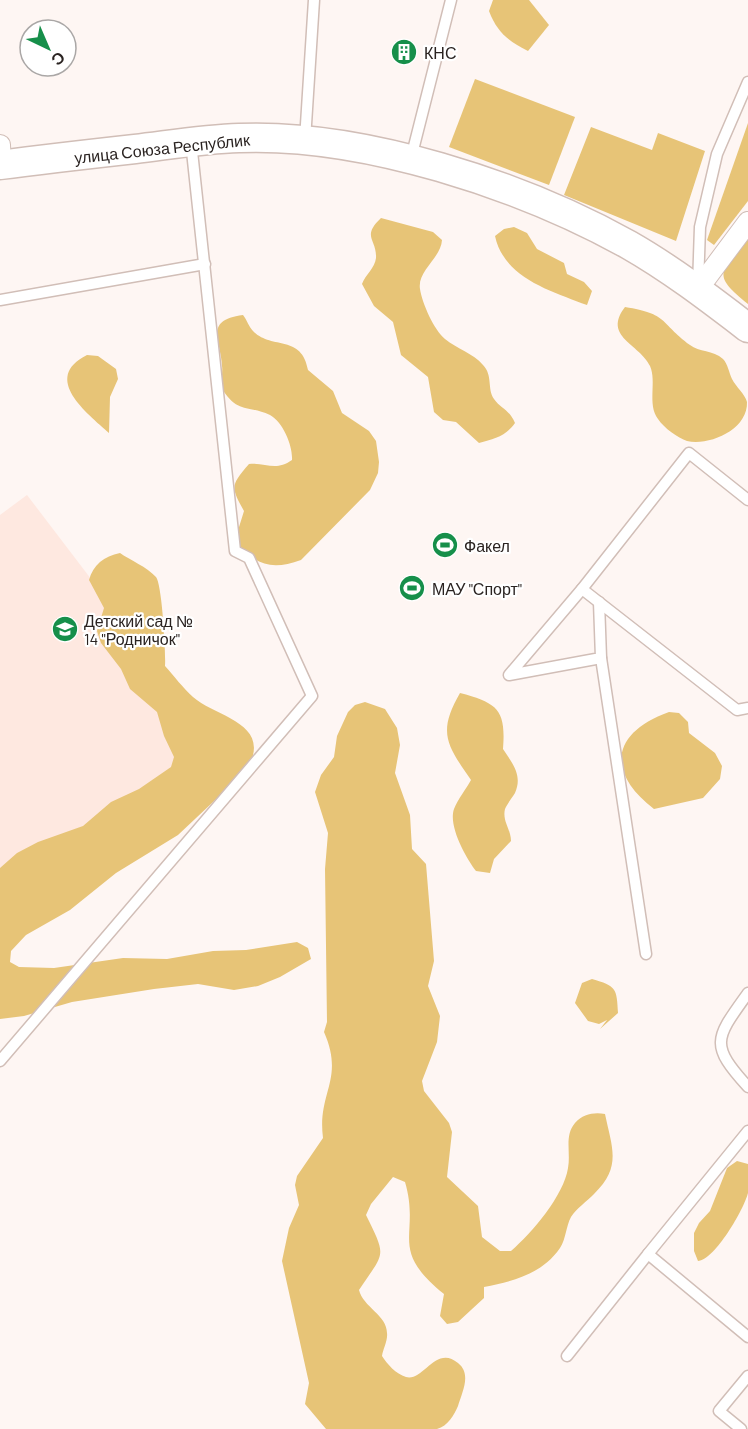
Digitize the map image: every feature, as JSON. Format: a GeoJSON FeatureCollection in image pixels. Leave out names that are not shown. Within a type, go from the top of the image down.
{"type":"FeatureCollection","features":[{"type":"Feature","properties":{"kind":"street","name":"улица Союза Республик"},"geometry":{"type":"LineString","coordinates":[[0,158],[240,138],[305,141],[360,147],[486,182],[558,211],[628,245],[698,289],[748,328]]}},
{"type":"Feature","properties":{"kind":"street"},"geometry":{"type":"LineString","coordinates":[[698,289],[748,222]]}},
{"type":"Feature","properties":{"kind":"lane"},"geometry":{"type":"LineString","coordinates":[[305,141],[314,0]]}},
{"type":"Feature","properties":{"kind":"lane"},"geometry":{"type":"LineString","coordinates":[[410,161],[451,0]]}},
{"type":"Feature","properties":{"kind":"lane"},"geometry":{"type":"LineString","coordinates":[[698,289],[700,227],[717,154],[748,82]]}},
{"type":"Feature","properties":{"kind":"lane"},"geometry":{"type":"LineString","coordinates":[[0,1061],[312,696],[249,558],[235,551],[191,142]]}},
{"type":"Feature","properties":{"kind":"lane"},"geometry":{"type":"LineString","coordinates":[[0,300],[205,264]]}},
{"type":"Feature","properties":{"kind":"lane"},"geometry":{"type":"LineString","coordinates":[[600,658],[509,675],[582,589],[689,453],[748,500]]}},
{"type":"Feature","properties":{"kind":"lane"},"geometry":{"type":"LineString","coordinates":[[582,589],[737,710],[748,708]]}},
{"type":"Feature","properties":{"kind":"lane"},"geometry":{"type":"LineString","coordinates":[[599,602],[600,658],[646,954]]}},
{"type":"Feature","properties":{"kind":"lane"},"geometry":{"type":"LineString","coordinates":[[748,993],[727,1024],[719,1042],[724,1060],[748,1087]]}},
{"type":"Feature","properties":{"kind":"lane"},"geometry":{"type":"LineString","coordinates":[[567,1356],[748,1131]]}},
{"type":"Feature","properties":{"kind":"lane"},"geometry":{"type":"LineString","coordinates":[[648,1254],[748,1336]]}},
{"type":"Feature","properties":{"kind":"lane"},"geometry":{"type":"LineString","coordinates":[[741,1429],[719,1411],[748,1376]]}},
{"type":"Feature","properties":{"kind":"shaded area"},"geometry":{"type":"Polygon","coordinates":[[[493,0],[529,0],[549,25],[528,51],[509,39],[496,25],[489,11],[493,0]]]}},
{"type":"Feature","properties":{"kind":"shaded area"},"geometry":{"type":"Polygon","coordinates":[[[475,79],[575,117],[549,185],[449,147],[475,79]]]}},
{"type":"Feature","properties":{"kind":"shaded area"},"geometry":{"type":"Polygon","coordinates":[[[748,123],[748,201],[714,245],[707,240],[748,123]]]}},
{"type":"Feature","properties":{"kind":"shaded area"},"geometry":{"type":"Polygon","coordinates":[[[591,127],[652,150],[658,133],[705,151],[676,241],[564,195],[591,127]]]}},
{"type":"Feature","properties":{"kind":"shaded area"},"geometry":{"type":"Polygon","coordinates":[[[381,218],[433,232],[442,240],[438,253],[425,270],[420,282],[423,301],[441,335],[475,357],[486,369],[494,399],[515,423],[504,434],[479,443],[456,422],[443,420],[434,412],[428,377],[401,355],[393,322],[374,306],[362,284],[375,262],[376,252],[371,234],[375,224],[381,218]]]}},
{"type":"Feature","properties":{"kind":"shaded area"},"geometry":{"type":"Polygon","coordinates":[[[514,227],[527,233],[537,249],[564,263],[567,274],[584,282],[592,291],[587,305],[544,288],[519,273],[508,263],[495,236],[504,229],[514,227]]]}},
{"type":"Feature","properties":{"kind":"shaded area"},"geometry":{"type":"Polygon","coordinates":[[[748,238],[748,304],[728,286],[724,279],[724,272],[731,258],[748,238]]]}},
{"type":"Feature","properties":{"kind":"shaded area"},"geometry":{"type":"Polygon","coordinates":[[[625,307],[657,316],[690,345],[723,359],[732,379],[747,402],[746,412],[734,428],[716,438],[696,442],[680,438],[667,429],[653,407],[653,379],[650,366],[620,333],[619,317],[625,307]]]}},
{"type":"Feature","properties":{"kind":"shaded area"},"geometry":{"type":"Polygon","coordinates":[[[243,315],[260,337],[285,344],[299,351],[305,359],[308,370],[333,391],[342,413],[369,431],[376,441],[378,473],[370,490],[301,560],[281,565],[264,564],[256,560],[235,540],[244,511],[234,487],[238,477],[249,464],[275,466],[292,460],[291,448],[286,435],[275,418],[237,405],[220,386],[222,368],[217,333],[223,322],[243,315]]]}},
{"type":"Feature","properties":{"kind":"shaded area"},"geometry":{"type":"Polygon","coordinates":[[[87,355],[98,356],[116,369],[118,379],[110,397],[109,433],[80,406],[68,385],[68,374],[74,364],[87,355]]]}},
{"type":"Feature","properties":{"kind":"shaded area","name":"Детский сад № 14 \"Родничок\""},"geometry":{"type":"Polygon","coordinates":[[[27,495],[216,743],[0,908],[0,515],[27,495]]]}},
{"type":"Feature","properties":{"kind":"shaded area"},"geometry":{"type":"Polygon","coordinates":[[[120,553],[148,570],[158,582],[163,619],[165,666],[193,697],[239,724],[248,732],[253,742],[253,755],[246,771],[178,835],[116,873],[70,910],[26,935],[11,951],[10,962],[19,967],[54,968],[123,958],[167,959],[213,951],[246,950],[297,942],[308,948],[311,959],[280,977],[258,986],[234,990],[198,984],[154,989],[72,1002],[24,1016],[0,1019],[0,868],[17,853],[38,842],[83,826],[111,802],[139,789],[171,767],[174,757],[164,736],[157,712],[130,689],[121,669],[101,643],[97,631],[104,608],[89,580],[93,570],[100,562],[120,553]]]}},
{"type":"Feature","properties":{"kind":"shaded area"},"geometry":{"type":"Polygon","coordinates":[[[460,693],[483,700],[497,710],[503,725],[503,749],[513,764],[518,780],[515,793],[504,813],[511,841],[494,859],[490,873],[476,871],[463,850],[454,824],[454,809],[471,780],[451,748],[448,738],[449,719],[460,693]]]}},
{"type":"Feature","properties":{"kind":"shaded area"},"geometry":{"type":"Polygon","coordinates":[[[365,702],[385,709],[397,728],[400,745],[395,773],[410,815],[412,849],[426,864],[434,961],[428,986],[440,1016],[437,1042],[422,1081],[424,1091],[449,1123],[452,1132],[447,1177],[478,1206],[482,1237],[500,1251],[511,1251],[537,1224],[560,1190],[568,1168],[569,1139],[575,1123],[589,1114],[605,1114],[613,1157],[609,1175],[571,1217],[562,1244],[553,1257],[526,1275],[484,1287],[484,1298],[458,1322],[447,1324],[440,1316],[444,1294],[416,1265],[411,1253],[409,1200],[405,1182],[393,1177],[371,1204],[366,1215],[380,1247],[380,1254],[374,1268],[359,1290],[361,1296],[386,1327],[387,1339],[382,1356],[392,1368],[406,1377],[418,1374],[436,1360],[443,1358],[450,1358],[458,1363],[464,1372],[465,1383],[456,1409],[447,1423],[437,1429],[326,1429],[305,1404],[309,1383],[282,1261],[289,1228],[299,1205],[295,1185],[297,1176],[323,1138],[322,1122],[332,1062],[324,1032],[327,1022],[325,869],[328,833],[315,792],[321,775],[334,757],[337,736],[348,712],[355,705],[365,702]]]}},
{"type":"Feature","properties":{"kind":"shaded area"},"geometry":{"type":"Polygon","coordinates":[[[669,712],[679,713],[688,722],[689,733],[715,753],[722,766],[720,779],[703,798],[654,809],[638,795],[628,781],[622,768],[622,754],[626,742],[635,731],[669,712]]]}},
{"type":"Feature","properties":{"kind":"shaded area"},"geometry":{"type":"Polygon","coordinates":[[[592,979],[611,986],[617,998],[618,1013],[600,1029],[607,1020],[599,1024],[588,1021],[575,1003],[582,983],[592,979]]]}},
{"type":"Feature","properties":{"kind":"shaded area"},"geometry":{"type":"Polygon","coordinates":[[[737,1161],[748,1164],[748,1193],[735,1221],[720,1243],[705,1258],[698,1261],[694,1251],[694,1233],[699,1223],[710,1211],[727,1168],[737,1161]]]}},
{"type":"Feature","properties":{"kind":"place","name":"КНС"},"geometry":{"type":"Point","coordinates":[404,52]}},
{"type":"Feature","properties":{"kind":"place","name":"Факел"},"geometry":{"type":"Point","coordinates":[445,545]}},
{"type":"Feature","properties":{"kind":"place","name":"МАУ \"Спорт\""},"geometry":{"type":"Point","coordinates":[412,588]}},
{"type":"Feature","properties":{"kind":"place","name":"Детский сад № 14 \"Родничок\""},"geometry":{"type":"Point","coordinates":[65,629]}}]}
